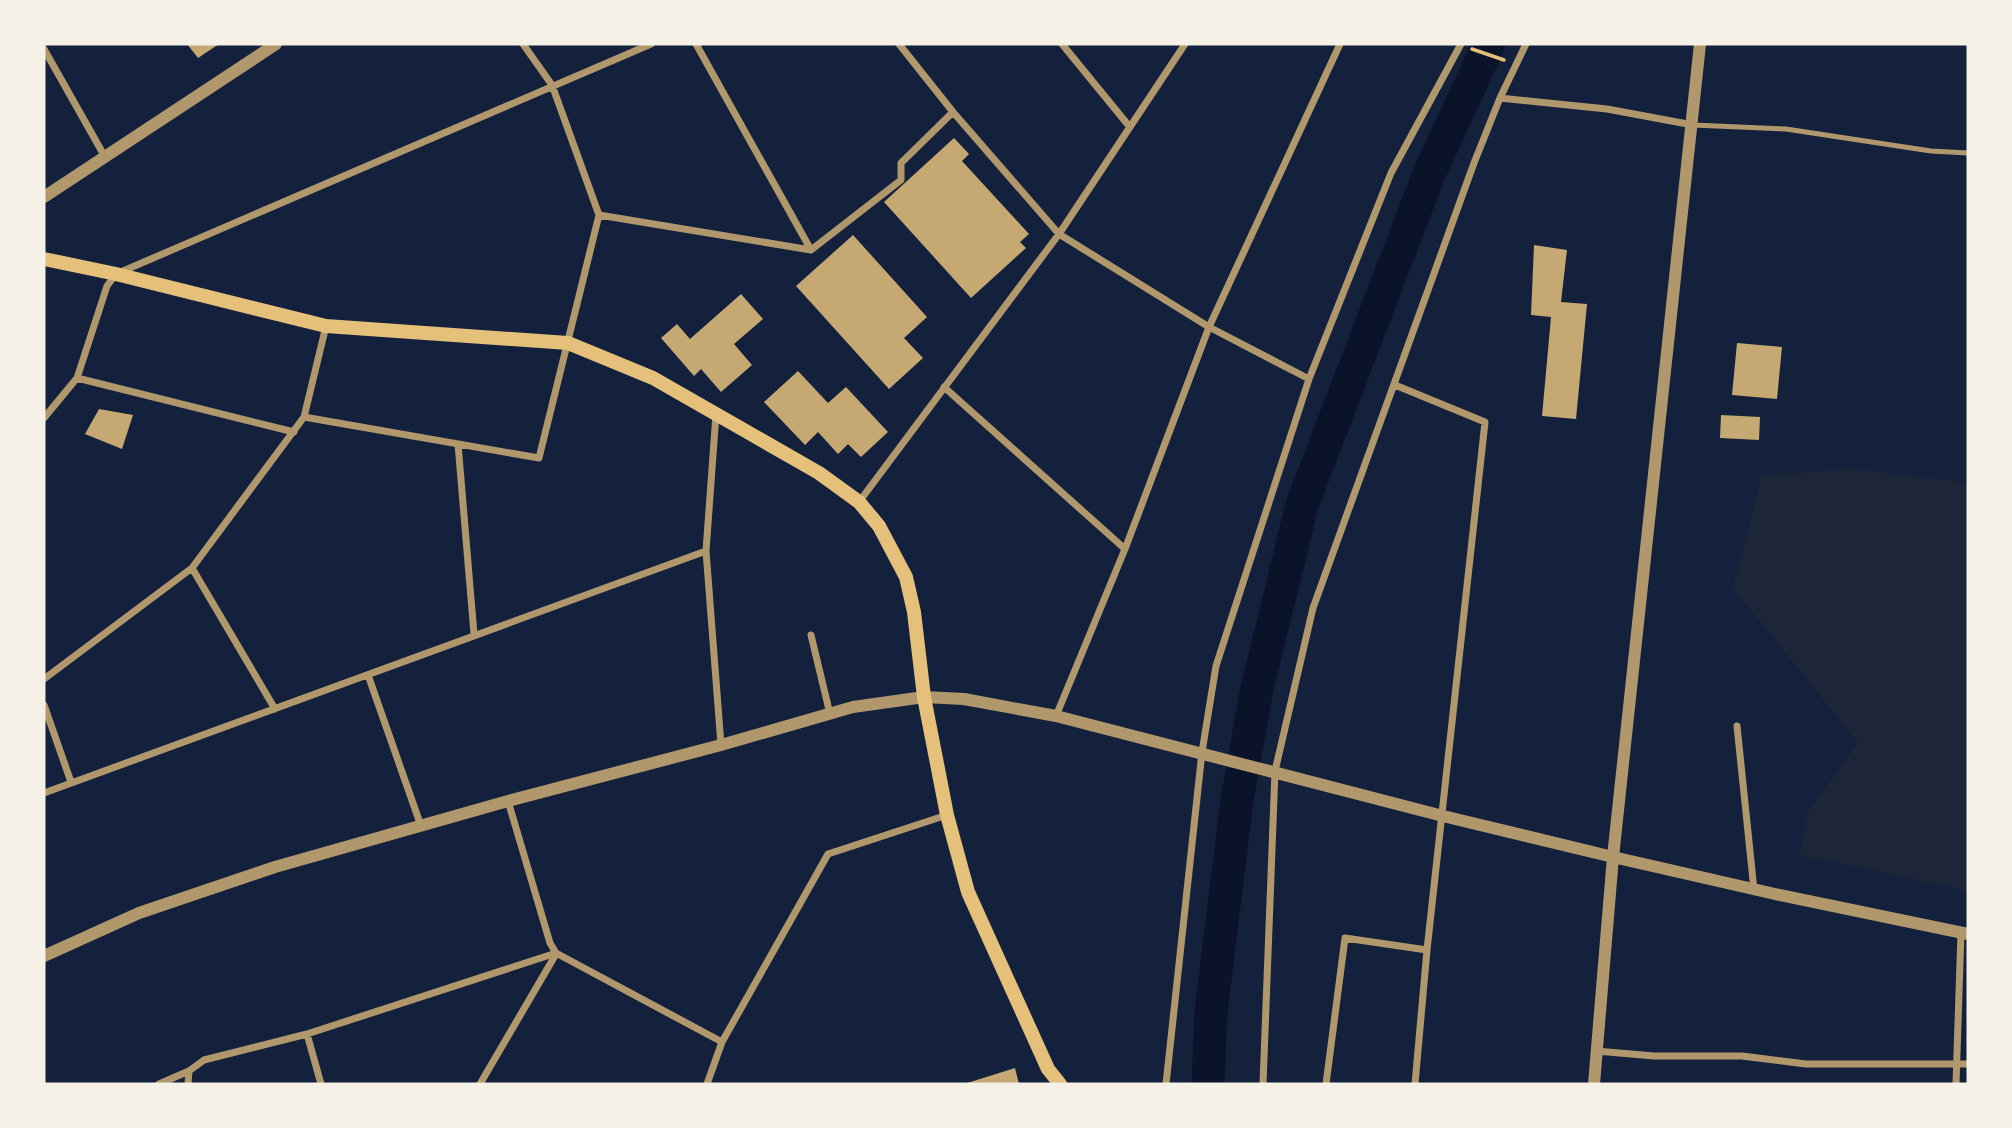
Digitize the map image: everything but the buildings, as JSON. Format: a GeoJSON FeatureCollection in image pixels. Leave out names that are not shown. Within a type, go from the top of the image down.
{"type":"FeatureCollection","features":[{"type":"Feature","properties":{"kind":"main road"},"geometry":{"type":"LineString","coordinates":[[44,259],[326,326],[568,343],[653,378],[819,473],[859,502],[879,526],[906,577],[914,612],[924,697],[947,815],[968,892],[1048,1069],[1060,1084]]}},
{"type":"Feature","properties":{"kind":"street"},"geometry":{"type":"LineString","coordinates":[[44,197],[276,44]]}},
{"type":"Feature","properties":{"kind":"street"},"geometry":{"type":"LineString","coordinates":[[304,417],[539,458],[599,215],[552,85],[523,44]]}},
{"type":"Feature","properties":{"kind":"street"},"geometry":{"type":"LineString","coordinates":[[44,418],[77,378],[107,286],[116,274],[651,44]]}},
{"type":"Feature","properties":{"kind":"street"},"geometry":{"type":"LineString","coordinates":[[696,44],[811,250]]}},
{"type":"Feature","properties":{"kind":"street"},"geometry":{"type":"LineString","coordinates":[[899,44],[953,112],[1059,234],[1209,327],[1309,379]]}},
{"type":"Feature","properties":{"kind":"street"},"geometry":{"type":"LineString","coordinates":[[1062,44],[1129,126]]}},
{"type":"Feature","properties":{"kind":"street"},"geometry":{"type":"LineString","coordinates":[[859,502],[1059,234],[1185,44]]}},
{"type":"Feature","properties":{"kind":"street"},"geometry":{"type":"LineString","coordinates":[[1056,716],[1125,549],[1209,327],[1340,44]]}},
{"type":"Feature","properties":{"kind":"street"},"geometry":{"type":"LineString","coordinates":[[1166,1084],[1202,752],[1216,666],[1309,379],[1391,173],[1459,44]]}},
{"type":"Feature","properties":{"kind":"street"},"geometry":{"type":"LineString","coordinates":[[1263,1084],[1275,771],[1312,608],[1500,98],[1526,44]]}},
{"type":"Feature","properties":{"kind":"street"},"geometry":{"type":"LineString","coordinates":[[1594,1084],[1613,857],[1700,44]]}},
{"type":"Feature","properties":{"kind":"street"},"geometry":{"type":"LineString","coordinates":[[44,49],[105,157]]}},
{"type":"Feature","properties":{"kind":"street"},"geometry":{"type":"LineString","coordinates":[[1500,98],[1607,109],[1693,125]]}},
{"type":"Feature","properties":{"kind":"street"},"geometry":{"type":"LineString","coordinates":[[599,215],[811,250],[901,180],[901,163],[953,112]]}},
{"type":"Feature","properties":{"kind":"street"},"geometry":{"type":"LineString","coordinates":[[44,679],[192,568],[304,417],[326,326]]}},
{"type":"Feature","properties":{"kind":"street"},"geometry":{"type":"LineString","coordinates":[[77,378],[294,432]]}},
{"type":"Feature","properties":{"kind":"street"},"geometry":{"type":"LineString","coordinates":[[1395,385],[1485,422],[1427,950],[1415,1084]]}},
{"type":"Feature","properties":{"kind":"street"},"geometry":{"type":"LineString","coordinates":[[944,387],[1125,549]]}},
{"type":"Feature","properties":{"kind":"street"},"geometry":{"type":"LineString","coordinates":[[716,413],[706,551],[721,745]]}},
{"type":"Feature","properties":{"kind":"street"},"geometry":{"type":"LineString","coordinates":[[458,444],[474,634]]}},
{"type":"Feature","properties":{"kind":"street"},"geometry":{"type":"LineString","coordinates":[[44,793],[706,551]]}},
{"type":"Feature","properties":{"kind":"street"},"geometry":{"type":"LineString","coordinates":[[192,568],[275,709]]}},
{"type":"Feature","properties":{"kind":"street"},"geometry":{"type":"LineString","coordinates":[[811,635],[830,714]]}},
{"type":"Feature","properties":{"kind":"street"},"geometry":{"type":"LineString","coordinates":[[368,675],[421,826]]}},
{"type":"Feature","properties":{"kind":"street"},"geometry":{"type":"LineString","coordinates":[[44,956],[139,912],[275,867],[508,801],[879,702],[924,697],[964,699],[1056,716],[1443,816],[1754,890],[1965,933],[1956,1084]]}},
{"type":"Feature","properties":{"kind":"street"},"geometry":{"type":"LineString","coordinates":[[44,705],[71,782]]}},
{"type":"Feature","properties":{"kind":"street"},"geometry":{"type":"LineString","coordinates":[[1737,726],[1754,890]]}},
{"type":"Feature","properties":{"kind":"street"},"geometry":{"type":"LineString","coordinates":[[508,801],[550,943],[556,953],[722,1042]]}},
{"type":"Feature","properties":{"kind":"street"},"geometry":{"type":"LineString","coordinates":[[707,1084],[722,1042],[828,854],[947,815]]}},
{"type":"Feature","properties":{"kind":"street"},"geometry":{"type":"LineString","coordinates":[[1326,1084],[1345,938],[1427,950]]}},
{"type":"Feature","properties":{"kind":"street"},"geometry":{"type":"LineString","coordinates":[[159,1084],[189,1071],[204,1060],[307,1034],[556,953]]}},
{"type":"Feature","properties":{"kind":"street"},"geometry":{"type":"LineString","coordinates":[[480,1084],[556,953]]}},
{"type":"Feature","properties":{"kind":"street"},"geometry":{"type":"LineString","coordinates":[[307,1034],[321,1084]]}},
{"type":"Feature","properties":{"kind":"street"},"geometry":{"type":"LineString","coordinates":[[1595,1051],[1654,1056],[1742,1056],[1806,1064],[1968,1064]]}},
{"type":"Feature","properties":{"kind":"street"},"geometry":{"type":"LineString","coordinates":[[188,1084],[189,1071]]}},
{"type":"Feature","properties":{"kind":"lane"},"geometry":{"type":"LineString","coordinates":[[1693,125],[1786,129],[1931,151],[1968,153]]}},
{"type":"Feature","properties":{"kind":"path"},"geometry":{"type":"LineString","coordinates":[[1459,44],[1518,65]]}},
{"type":"Feature","properties":{"kind":"shaded area"},"geometry":{"type":"Polygon","coordinates":[[[1855,469],[1968,483],[1968,891],[1800,855],[1808,812],[1858,743],[1733,588],[1762,475],[1855,469]]]}},
{"type":"Feature","properties":{"kind":"waterway"},"geometry":{"type":"LineString","coordinates":[[1208,1084],[1211,1012],[1237,800],[1257,688],[1302,505],[1429,174],[1489,44]]}}]}
